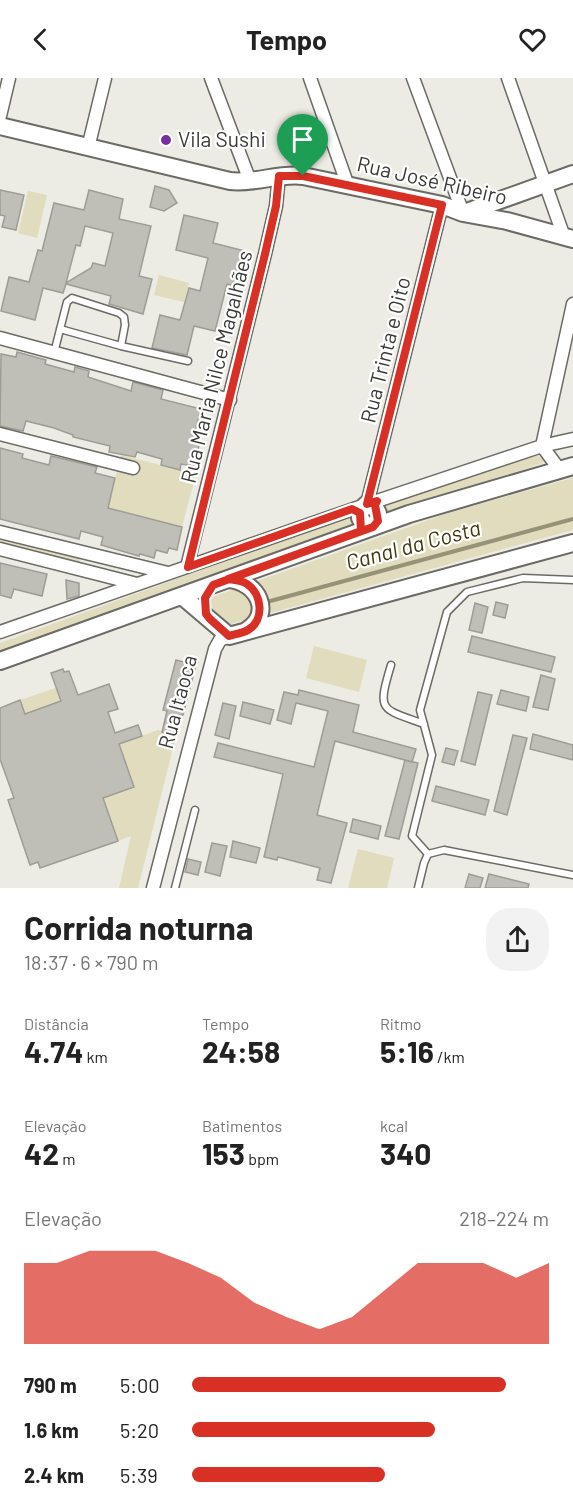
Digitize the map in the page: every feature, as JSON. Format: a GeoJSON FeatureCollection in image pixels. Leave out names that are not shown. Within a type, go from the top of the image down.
{"type":"FeatureCollection","features":[{"type":"Feature","properties":{"kind":"main road"},"geometry":{"type":"LineString","coordinates":[[0,126],[88,148]]}},
{"type":"Feature","properties":{"kind":"main road","name":"Rua José Ribeiro"},"geometry":{"type":"LineString","coordinates":[[88,148],[230,181],[303,176],[442,205],[463,213],[507,221],[568,238]]}},
{"type":"Feature","properties":{"kind":"main road"},"geometry":{"type":"LineString","coordinates":[[463,213],[573,174]]}},
{"type":"Feature","properties":{"kind":"main road"},"geometry":{"type":"LineString","coordinates":[[0,662],[220,582],[369,515],[465,496],[566,468]]}},
{"type":"Feature","properties":{"kind":"main road"},"geometry":{"type":"LineString","coordinates":[[182,596],[229,636],[573,543]]}},
{"type":"Feature","properties":{"kind":"main road"},"geometry":{"type":"LineString","coordinates":[[210,619],[205,610],[204,601],[207,592],[220,582],[247,584],[259,600],[258,616],[252,627],[246,631]]}},
{"type":"Feature","properties":{"kind":"street"},"geometry":{"type":"LineString","coordinates":[[0,116],[9,78]]}},
{"type":"Feature","properties":{"kind":"street"},"geometry":{"type":"LineString","coordinates":[[88,148],[105,78]]}},
{"type":"Feature","properties":{"kind":"street"},"geometry":{"type":"LineString","coordinates":[[211,78],[250,181]]}},
{"type":"Feature","properties":{"kind":"street"},"geometry":{"type":"LineString","coordinates":[[310,78],[348,186]]}},
{"type":"Feature","properties":{"kind":"street"},"geometry":{"type":"LineString","coordinates":[[413,78],[463,213]]}},
{"type":"Feature","properties":{"kind":"street"},"geometry":{"type":"LineString","coordinates":[[508,78],[568,238]]}},
{"type":"Feature","properties":{"kind":"street","name":"Rua Maria Nilce Magalhães"},"geometry":{"type":"LineString","coordinates":[[188,567],[276,206],[279,176]]}},
{"type":"Feature","properties":{"kind":"street","name":"Rua Trinta e Oito"},"geometry":{"type":"LineString","coordinates":[[369,515],[442,205]]}},
{"type":"Feature","properties":{"kind":"street"},"geometry":{"type":"LineString","coordinates":[[542,446],[573,304]]}},
{"type":"Feature","properties":{"kind":"street"},"geometry":{"type":"LineString","coordinates":[[0,338],[230,400]]}},
{"type":"Feature","properties":{"kind":"street"},"geometry":{"type":"LineString","coordinates":[[0,434],[133,468]]}},
{"type":"Feature","properties":{"kind":"street"},"geometry":{"type":"LineString","coordinates":[[0,632],[169,573],[369,515],[542,446],[573,439]]}},
{"type":"Feature","properties":{"kind":"street"},"geometry":{"type":"LineString","coordinates":[[542,446],[566,468]]}},
{"type":"Feature","properties":{"kind":"street"},"geometry":{"type":"LineString","coordinates":[[0,532],[169,573]]}},
{"type":"Feature","properties":{"kind":"street"},"geometry":{"type":"LineString","coordinates":[[0,549],[138,584]]}},
{"type":"Feature","properties":{"kind":"street"},"geometry":{"type":"LineString","coordinates":[[86,571],[95,556]]}},
{"type":"Feature","properties":{"kind":"street"},"geometry":{"type":"LineString","coordinates":[[95,556],[110,566],[114,578],[114,592]]}},
{"type":"Feature","properties":{"kind":"street","name":"Rua Itaoca"},"geometry":{"type":"LineString","coordinates":[[153,888],[215,649],[220,640],[229,636]]}},
{"type":"Feature","properties":{"kind":"lane"},"geometry":{"type":"LineString","coordinates":[[54,353],[67,302],[72,298],[119,313],[124,317],[125,325],[121,346]]}},
{"type":"Feature","properties":{"kind":"lane"},"geometry":{"type":"LineString","coordinates":[[60,329],[188,361]]}},
{"type":"Feature","properties":{"kind":"lane"},"geometry":{"type":"LineString","coordinates":[[428,854],[412,836],[432,754],[420,710],[447,612],[467,592],[523,578],[573,580]]}},
{"type":"Feature","properties":{"kind":"lane"},"geometry":{"type":"LineString","coordinates":[[390,665],[382,694],[383,704],[390,711],[424,724]]}},
{"type":"Feature","properties":{"kind":"lane"},"geometry":{"type":"LineString","coordinates":[[175,888],[195,810]]}},
{"type":"Feature","properties":{"kind":"lane"},"geometry":{"type":"LineString","coordinates":[[428,854],[444,850],[573,875]]}},
{"type":"Feature","properties":{"kind":"lane"},"geometry":{"type":"LineString","coordinates":[[418,888],[428,854]]}},
{"type":"Feature","properties":{"kind":"shaded area"},"geometry":{"type":"Polygon","coordinates":[[[28,191],[47,195],[37,238],[18,233],[28,191]]]}},
{"type":"Feature","properties":{"kind":"shaded area"},"geometry":{"type":"Polygon","coordinates":[[[159,275],[189,283],[184,302],[154,295],[159,275]]]}},
{"type":"Feature","properties":{"kind":"shaded area"},"geometry":{"type":"Polygon","coordinates":[[[121,455],[196,474],[182,527],[108,508],[121,455]]]}},
{"type":"Feature","properties":{"kind":"shaded area"},"geometry":{"type":"Polygon","coordinates":[[[535,455],[544,459],[543,463],[387,513],[384,512],[381,504],[535,455]]]}},
{"type":"Feature","properties":{"kind":"shaded area"},"geometry":{"type":"Polygon","coordinates":[[[573,478],[573,530],[227,625],[193,604],[451,512],[573,478]]]}},
{"type":"Feature","properties":{"kind":"shaded area"},"geometry":{"type":"Polygon","coordinates":[[[352,517],[354,523],[0,652],[0,643],[352,517]]]}},
{"type":"Feature","properties":{"kind":"shaded area"},"geometry":{"type":"Polygon","coordinates":[[[0,538],[80,558],[79,564],[0,544],[0,538]]]}},
{"type":"Feature","properties":{"kind":"shaded area"},"geometry":{"type":"Polygon","coordinates":[[[314,646],[367,660],[359,692],[306,678],[314,646]]]}},
{"type":"Feature","properties":{"kind":"shaded area"},"geometry":{"type":"Polygon","coordinates":[[[56,688],[61,701],[25,714],[20,700],[56,688]]]}},
{"type":"Feature","properties":{"kind":"shaded area"},"geometry":{"type":"Polygon","coordinates":[[[158,730],[176,736],[138,888],[119,888],[131,836],[118,841],[97,781],[102,779],[108,797],[134,788],[119,744],[158,730]]]}},
{"type":"Feature","properties":{"kind":"shaded area"},"geometry":{"type":"Polygon","coordinates":[[[358,849],[394,858],[387,888],[348,888],[358,849]]]}},
{"type":"Feature","properties":{"kind":"building"},"geometry":{"type":"Polygon","coordinates":[[[155,186],[169,190],[177,203],[164,211],[150,207],[155,186]]]}},
{"type":"Feature","properties":{"kind":"building"},"geometry":{"type":"Polygon","coordinates":[[[0,190],[24,195],[16,230],[2,227],[5,216],[0,215],[0,190]]]}},
{"type":"Feature","properties":{"kind":"building"},"geometry":{"type":"Polygon","coordinates":[[[89,190],[123,199],[119,219],[151,226],[139,276],[152,279],[143,314],[109,304],[111,296],[66,284],[63,293],[43,288],[35,320],[1,311],[9,277],[29,282],[38,250],[42,251],[54,203],[84,210],[89,190]],[[85,226],[80,246],[76,245],[66,283],[91,268],[93,263],[105,266],[113,233],[85,226]]]}},
{"type":"Feature","properties":{"kind":"building"},"geometry":{"type":"Polygon","coordinates":[[[184,215],[218,223],[213,243],[245,251],[237,286],[227,284],[215,331],[194,326],[187,355],[152,348],[160,315],[180,320],[189,288],[200,291],[208,258],[176,250],[184,215]]]}},
{"type":"Feature","properties":{"kind":"building"},"geometry":{"type":"Polygon","coordinates":[[[17,352],[46,360],[45,364],[74,372],[75,367],[89,371],[88,377],[131,391],[133,382],[163,390],[161,399],[201,409],[193,439],[200,441],[194,466],[181,464],[180,470],[161,465],[162,459],[137,452],[135,457],[109,452],[110,446],[73,437],[73,435],[54,428],[26,421],[23,431],[0,426],[1,354],[16,357],[17,352]]]}},
{"type":"Feature","properties":{"kind":"building"},"geometry":{"type":"Polygon","coordinates":[[[0,448],[23,454],[22,458],[49,465],[51,456],[97,467],[95,473],[115,478],[108,508],[182,527],[177,550],[169,548],[167,553],[156,550],[154,558],[140,554],[139,556],[101,545],[103,537],[81,531],[79,539],[0,519],[0,448]]]}},
{"type":"Feature","properties":{"kind":"building"},"geometry":{"type":"Polygon","coordinates":[[[0,563],[47,574],[42,596],[14,589],[11,598],[0,595],[0,563]]]}},
{"type":"Feature","properties":{"kind":"building"},"geometry":{"type":"Polygon","coordinates":[[[66,580],[79,583],[79,596],[67,599],[66,580]]]}},
{"type":"Feature","properties":{"kind":"building"},"geometry":{"type":"Polygon","coordinates":[[[496,602],[508,605],[505,618],[493,615],[496,602]]]}},
{"type":"Feature","properties":{"kind":"building"},"geometry":{"type":"Polygon","coordinates":[[[475,603],[488,607],[482,633],[469,630],[475,603]]]}},
{"type":"Feature","properties":{"kind":"building"},"geometry":{"type":"Polygon","coordinates":[[[472,636],[555,657],[551,672],[468,652],[472,636]]]}},
{"type":"Feature","properties":{"kind":"building"},"geometry":{"type":"Polygon","coordinates":[[[176,660],[196,665],[175,736],[162,732],[167,711],[163,710],[176,660]]]}},
{"type":"Feature","properties":{"kind":"building"},"geometry":{"type":"Polygon","coordinates":[[[63,669],[64,672],[69,671],[78,695],[109,684],[118,709],[108,712],[115,733],[138,725],[142,736],[119,744],[134,787],[103,798],[118,841],[40,868],[38,862],[30,865],[8,800],[14,798],[0,759],[0,708],[20,700],[25,714],[61,701],[51,673],[63,669]]]}},
{"type":"Feature","properties":{"kind":"building"},"geometry":{"type":"Polygon","coordinates":[[[541,675],[555,679],[548,710],[533,707],[541,675]]]}},
{"type":"Feature","properties":{"kind":"building"},"geometry":{"type":"Polygon","coordinates":[[[299,690],[359,705],[353,732],[416,749],[412,762],[335,741],[317,815],[347,823],[331,883],[317,880],[320,868],[278,857],[277,860],[264,857],[283,774],[214,757],[218,743],[314,767],[328,711],[296,703],[291,724],[277,720],[284,692],[298,695],[299,690]]]}},
{"type":"Feature","properties":{"kind":"building"},"geometry":{"type":"Polygon","coordinates":[[[501,690],[529,697],[526,711],[497,704],[501,690]]]}},
{"type":"Feature","properties":{"kind":"building"},"geometry":{"type":"Polygon","coordinates":[[[478,692],[492,695],[475,765],[461,761],[478,692]]]}},
{"type":"Feature","properties":{"kind":"building"},"geometry":{"type":"Polygon","coordinates":[[[243,702],[274,710],[270,724],[240,716],[243,702]]]}},
{"type":"Feature","properties":{"kind":"building"},"geometry":{"type":"Polygon","coordinates":[[[223,703],[236,706],[229,739],[215,735],[223,703]]]}},
{"type":"Feature","properties":{"kind":"building"},"geometry":{"type":"Polygon","coordinates":[[[533,734],[573,745],[573,760],[530,749],[533,734]]]}},
{"type":"Feature","properties":{"kind":"building"},"geometry":{"type":"Polygon","coordinates":[[[513,735],[527,738],[507,815],[494,811],[513,735]]]}},
{"type":"Feature","properties":{"kind":"building"},"geometry":{"type":"Polygon","coordinates":[[[446,748],[458,751],[454,765],[442,762],[446,748]]]}},
{"type":"Feature","properties":{"kind":"building"},"geometry":{"type":"Polygon","coordinates":[[[405,760],[418,763],[399,839],[385,836],[405,760]]]}},
{"type":"Feature","properties":{"kind":"building"},"geometry":{"type":"Polygon","coordinates":[[[436,786],[489,800],[485,815],[432,801],[436,786]]]}},
{"type":"Feature","properties":{"kind":"building"},"geometry":{"type":"Polygon","coordinates":[[[353,819],[381,826],[378,839],[350,832],[353,819]]]}},
{"type":"Feature","properties":{"kind":"building"},"geometry":{"type":"Polygon","coordinates":[[[233,841],[260,848],[256,863],[230,857],[233,841]]]}},
{"type":"Feature","properties":{"kind":"building"},"geometry":{"type":"Polygon","coordinates":[[[212,843],[227,846],[220,876],[205,872],[212,843]]]}},
{"type":"Feature","properties":{"kind":"building"},"geometry":{"type":"Polygon","coordinates":[[[188,859],[201,862],[198,875],[185,872],[188,859]]]}},
{"type":"Feature","properties":{"kind":"building"},"geometry":{"type":"Polygon","coordinates":[[[469,874],[483,878],[480,888],[465,888],[469,874]]]}},
{"type":"Feature","properties":{"kind":"building"},"geometry":{"type":"Polygon","coordinates":[[[489,874],[529,884],[528,888],[485,888],[489,874]]]}},
{"type":"Feature","properties":{"kind":"waterway","name":"Canal da Costa"},"geometry":{"type":"LineString","coordinates":[[263,603],[573,519]]}},
{"type":"Feature","properties":{"kind":"place","name":"Vila Sushi"},"geometry":{"type":"Point","coordinates":[166,140]}},
{"type":"Feature","properties":{"kind":"route"},"geometry":{"type":"LineString","coordinates":[[303,176],[288,174],[279,176],[276,206],[265,254],[188,567],[352,509],[360,513],[362,527],[361,531],[288,557],[228,579],[213,585],[205,598],[206,614],[229,636],[249,629],[257,620],[260,608],[259,600],[247,584],[228,579],[373,527],[378,521],[375,505],[377,501],[367,504],[442,205],[303,176]]}}]}
